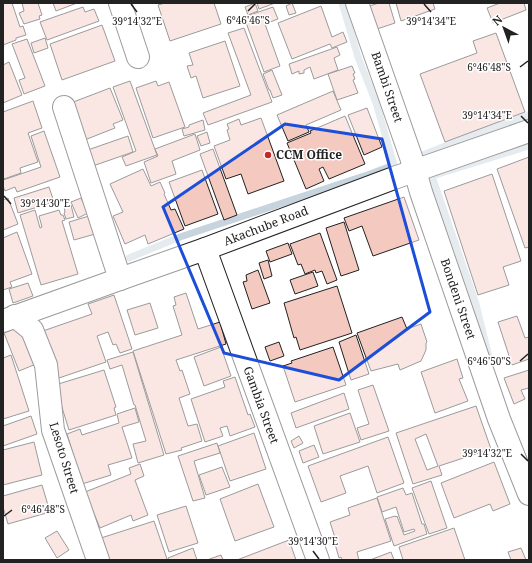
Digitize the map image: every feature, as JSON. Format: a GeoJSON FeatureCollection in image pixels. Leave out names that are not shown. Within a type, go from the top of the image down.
{"type":"FeatureCollection","features":[{"type":"Feature","properties":{"kind":"street"},"geometry":{"type":"LineString","coordinates":[[120,3],[138,57]]}},
{"type":"Feature","properties":{"kind":"street","name":"Bambi Street"},"geometry":{"type":"LineString","coordinates":[[357,3],[415,170]]}},
{"type":"Feature","properties":{"kind":"street"},"geometry":{"type":"LineString","coordinates":[[64,107],[120,279]]}},
{"type":"Feature","properties":{"kind":"street","name":"Akachube Road"},"geometry":{"type":"LineString","coordinates":[[9,318],[205,249],[415,170],[529,131]]}},
{"type":"Feature","properties":{"kind":"street","name":"Bondeni Street"},"geometry":{"type":"LineString","coordinates":[[415,170],[499,419],[529,494]]}},
{"type":"Feature","properties":{"kind":"street","name":"Gambia Street"},"geometry":{"type":"LineString","coordinates":[[205,249],[318,560]]}},
{"type":"Feature","properties":{"kind":"street","name":"Lesoto Street"},"geometry":{"type":"LineString","coordinates":[[9,318],[32,330],[46,365],[53,430],[98,560]]}},
{"type":"Feature","properties":{"kind":"highlighted area"},"geometry":{"type":"Polygon","coordinates":[[[285,124],[382,139],[430,312],[339,380],[224,353],[163,207],[285,124]]]}},
{"type":"Feature","properties":{"kind":"building"},"geometry":{"type":"Polygon","coordinates":[[[3,3],[12,3],[20,27],[23,26],[26,35],[16,38],[16,40],[3,45],[3,3]]]}},
{"type":"Feature","properties":{"kind":"building"},"geometry":{"type":"Polygon","coordinates":[[[22,3],[38,3],[42,15],[39,16],[40,19],[24,24],[19,13],[24,11],[22,3]]]}},
{"type":"Feature","properties":{"kind":"building"},"geometry":{"type":"Polygon","coordinates":[[[53,3],[77,3],[56,11],[53,3]]]}},
{"type":"Feature","properties":{"kind":"building"},"geometry":{"type":"Polygon","coordinates":[[[165,3],[214,3],[221,24],[170,41],[158,5],[165,3]]]}},
{"type":"Feature","properties":{"kind":"building"},"geometry":{"type":"Polygon","coordinates":[[[255,3],[258,11],[248,15],[245,7],[255,3]]]}},
{"type":"Feature","properties":{"kind":"building"},"geometry":{"type":"Polygon","coordinates":[[[257,3],[275,3],[259,9],[257,3]]]}},
{"type":"Feature","properties":{"kind":"building"},"geometry":{"type":"Polygon","coordinates":[[[292,3],[296,13],[289,15],[286,6],[292,3]]]}},
{"type":"Feature","properties":{"kind":"building"},"geometry":{"type":"Polygon","coordinates":[[[379,3],[389,3],[395,23],[374,30],[366,7],[379,3]]]}},
{"type":"Feature","properties":{"kind":"building"},"geometry":{"type":"Polygon","coordinates":[[[396,3],[433,3],[435,9],[401,21],[396,3]]]}},
{"type":"Feature","properties":{"kind":"building"},"geometry":{"type":"Polygon","coordinates":[[[500,3],[524,3],[526,10],[493,23],[487,8],[500,3]]]}},
{"type":"Feature","properties":{"kind":"building"},"geometry":{"type":"Polygon","coordinates":[[[321,6],[332,37],[343,32],[347,42],[332,48],[330,44],[292,59],[278,23],[321,6]]]}},
{"type":"Feature","properties":{"kind":"building"},"geometry":{"type":"Polygon","coordinates":[[[83,7],[85,12],[94,9],[99,21],[47,40],[40,22],[83,7]]]}},
{"type":"Feature","properties":{"kind":"building"},"geometry":{"type":"Polygon","coordinates":[[[273,7],[278,19],[265,24],[280,66],[264,72],[244,17],[273,7]]]}},
{"type":"Feature","properties":{"kind":"building"},"geometry":{"type":"Polygon","coordinates":[[[102,25],[115,61],[62,80],[50,44],[102,25]]]}},
{"type":"Feature","properties":{"kind":"building"},"geometry":{"type":"Polygon","coordinates":[[[244,28],[272,102],[208,125],[203,113],[251,95],[228,33],[244,28]]]}},
{"type":"Feature","properties":{"kind":"building"},"geometry":{"type":"Polygon","coordinates":[[[496,33],[525,112],[445,142],[420,74],[477,53],[473,41],[496,33]]]}},
{"type":"Feature","properties":{"kind":"building"},"geometry":{"type":"Polygon","coordinates":[[[45,38],[48,48],[34,53],[31,43],[45,38]]]}},
{"type":"Feature","properties":{"kind":"building"},"geometry":{"type":"Polygon","coordinates":[[[27,39],[45,86],[24,94],[19,80],[25,78],[12,44],[27,39]]]}},
{"type":"Feature","properties":{"kind":"building"},"geometry":{"type":"Polygon","coordinates":[[[225,41],[240,86],[203,98],[196,76],[191,78],[187,66],[193,65],[189,53],[225,41]]]}},
{"type":"Feature","properties":{"kind":"building"},"geometry":{"type":"Polygon","coordinates":[[[337,47],[340,55],[334,58],[338,70],[314,79],[310,67],[304,70],[304,73],[299,74],[299,71],[292,74],[289,64],[337,47]]]}},
{"type":"Feature","properties":{"kind":"building"},"geometry":{"type":"Polygon","coordinates":[[[9,62],[22,95],[3,103],[3,65],[9,62]]]}},
{"type":"Feature","properties":{"kind":"building"},"geometry":{"type":"Polygon","coordinates":[[[352,66],[355,73],[353,74],[355,79],[353,80],[358,93],[337,100],[328,74],[352,66]]]}},
{"type":"Feature","properties":{"kind":"building"},"geometry":{"type":"Polygon","coordinates":[[[272,70],[282,95],[273,98],[263,74],[272,70]]]}},
{"type":"Feature","properties":{"kind":"building"},"geometry":{"type":"Polygon","coordinates":[[[130,81],[157,155],[126,166],[122,157],[136,151],[113,87],[130,81]]]}},
{"type":"Feature","properties":{"kind":"building"},"geometry":{"type":"Polygon","coordinates":[[[156,81],[158,86],[169,82],[185,127],[153,138],[136,88],[156,81]]]}},
{"type":"Feature","properties":{"kind":"building"},"geometry":{"type":"Polygon","coordinates":[[[110,88],[123,120],[113,124],[115,128],[82,141],[68,104],[110,88]]]}},
{"type":"Feature","properties":{"kind":"building"},"geometry":{"type":"Polygon","coordinates":[[[333,91],[341,110],[306,125],[309,132],[288,141],[277,115],[333,91]]]}},
{"type":"Feature","properties":{"kind":"building"},"geometry":{"type":"Polygon","coordinates":[[[33,101],[42,128],[28,133],[38,162],[20,168],[21,173],[4,179],[3,112],[33,101]]]}},
{"type":"Feature","properties":{"kind":"building"},"geometry":{"type":"Polygon","coordinates":[[[367,108],[382,147],[364,155],[348,115],[367,108]]]}},
{"type":"Feature","properties":{"kind":"building"},"geometry":{"type":"Polygon","coordinates":[[[345,116],[365,164],[329,179],[323,167],[319,169],[324,181],[306,189],[287,143],[345,116]]]}},
{"type":"Feature","properties":{"kind":"building"},"geometry":{"type":"Polygon","coordinates":[[[261,118],[284,181],[248,194],[241,174],[226,179],[214,146],[230,140],[227,124],[239,119],[241,125],[261,118]]]}},
{"type":"Feature","properties":{"kind":"building"},"geometry":{"type":"Polygon","coordinates":[[[203,120],[205,130],[184,136],[182,129],[203,120]]]}},
{"type":"Feature","properties":{"kind":"building"},"geometry":{"type":"Polygon","coordinates":[[[44,131],[60,177],[17,192],[15,187],[5,191],[3,180],[41,167],[31,136],[44,131]]]}},
{"type":"Feature","properties":{"kind":"building"},"geometry":{"type":"Polygon","coordinates":[[[207,132],[210,143],[201,146],[197,136],[207,132]]]}},
{"type":"Feature","properties":{"kind":"building"},"geometry":{"type":"Polygon","coordinates":[[[195,134],[200,150],[172,161],[176,174],[151,183],[144,162],[158,156],[155,149],[195,134]]]}},
{"type":"Feature","properties":{"kind":"building"},"geometry":{"type":"Polygon","coordinates":[[[128,136],[133,152],[87,168],[82,152],[128,136]]]}},
{"type":"Feature","properties":{"kind":"building"},"geometry":{"type":"Polygon","coordinates":[[[213,149],[237,215],[224,220],[200,154],[213,149]]]}},
{"type":"Feature","properties":{"kind":"building"},"geometry":{"type":"Polygon","coordinates":[[[529,157],[529,247],[525,248],[497,169],[529,157]]]}},
{"type":"Feature","properties":{"kind":"building"},"geometry":{"type":"Polygon","coordinates":[[[143,169],[151,186],[160,182],[171,210],[175,209],[184,229],[148,244],[145,235],[125,244],[113,216],[123,212],[110,184],[143,169]]]}},
{"type":"Feature","properties":{"kind":"building"},"geometry":{"type":"Polygon","coordinates":[[[202,170],[218,214],[185,226],[169,182],[202,170]]]}},
{"type":"Feature","properties":{"kind":"building"},"geometry":{"type":"Polygon","coordinates":[[[492,174],[521,261],[503,267],[509,285],[478,295],[444,191],[492,174]]]}},
{"type":"Feature","properties":{"kind":"building"},"geometry":{"type":"Polygon","coordinates":[[[49,187],[54,202],[18,213],[14,198],[49,187]]]}},
{"type":"Feature","properties":{"kind":"building"},"geometry":{"type":"Polygon","coordinates":[[[404,197],[419,240],[373,256],[362,226],[349,231],[344,218],[404,197]]]}},
{"type":"Feature","properties":{"kind":"building"},"geometry":{"type":"Polygon","coordinates":[[[8,198],[18,224],[3,230],[3,200],[8,198]]]}},
{"type":"Feature","properties":{"kind":"building"},"geometry":{"type":"Polygon","coordinates":[[[81,198],[88,213],[78,218],[71,202],[81,198]]]}},
{"type":"Feature","properties":{"kind":"building"},"geometry":{"type":"Polygon","coordinates":[[[71,205],[74,217],[66,219],[64,207],[71,205]]]}},
{"type":"Feature","properties":{"kind":"building"},"geometry":{"type":"Polygon","coordinates":[[[35,210],[40,228],[42,227],[39,216],[59,210],[61,215],[63,215],[65,220],[62,221],[78,274],[41,285],[20,215],[35,210]]]}},
{"type":"Feature","properties":{"kind":"building"},"geometry":{"type":"Polygon","coordinates":[[[89,216],[95,234],[74,240],[69,222],[89,216]]]}},
{"type":"Feature","properties":{"kind":"building"},"geometry":{"type":"Polygon","coordinates":[[[344,222],[359,270],[341,276],[326,228],[344,222]]]}},
{"type":"Feature","properties":{"kind":"building"},"geometry":{"type":"Polygon","coordinates":[[[17,232],[32,274],[10,282],[12,287],[3,290],[3,238],[17,232]]]}},
{"type":"Feature","properties":{"kind":"building"},"geometry":{"type":"Polygon","coordinates":[[[320,233],[337,280],[327,284],[322,271],[316,273],[315,270],[305,274],[301,264],[298,265],[290,244],[320,233]]]}},
{"type":"Feature","properties":{"kind":"building"},"geometry":{"type":"Polygon","coordinates":[[[288,243],[292,254],[270,262],[266,251],[288,243]]]}},
{"type":"Feature","properties":{"kind":"building"},"geometry":{"type":"Polygon","coordinates":[[[268,260],[272,276],[264,279],[259,263],[268,260]]]}},
{"type":"Feature","properties":{"kind":"building"},"geometry":{"type":"Polygon","coordinates":[[[258,270],[270,303],[252,309],[243,282],[247,281],[246,275],[258,270]]]}},
{"type":"Feature","properties":{"kind":"building"},"geometry":{"type":"Polygon","coordinates":[[[313,272],[318,286],[295,294],[290,280],[313,272]]]}},
{"type":"Feature","properties":{"kind":"building"},"geometry":{"type":"Polygon","coordinates":[[[28,283],[33,296],[13,303],[9,289],[28,283]]]}},
{"type":"Feature","properties":{"kind":"building"},"geometry":{"type":"Polygon","coordinates":[[[337,286],[352,333],[300,350],[296,337],[294,338],[284,303],[337,286]]]}},
{"type":"Feature","properties":{"kind":"building"},"geometry":{"type":"Polygon","coordinates":[[[186,293],[198,329],[220,322],[226,344],[176,360],[180,371],[182,370],[190,394],[179,398],[188,426],[197,424],[202,441],[181,448],[182,450],[166,454],[133,351],[182,335],[173,306],[176,305],[174,297],[186,293]]]}},
{"type":"Feature","properties":{"kind":"building"},"geometry":{"type":"Polygon","coordinates":[[[114,295],[132,349],[120,353],[116,344],[113,345],[108,332],[97,336],[106,362],[56,379],[40,332],[92,314],[88,304],[114,295]]]}},
{"type":"Feature","properties":{"kind":"building"},"geometry":{"type":"Polygon","coordinates":[[[150,303],[158,328],[135,335],[127,310],[150,303]]]}},
{"type":"Feature","properties":{"kind":"building"},"geometry":{"type":"Polygon","coordinates":[[[517,316],[525,338],[529,337],[529,359],[512,365],[498,322],[517,316]]]}},
{"type":"Feature","properties":{"kind":"building"},"geometry":{"type":"Polygon","coordinates":[[[402,317],[407,329],[421,324],[427,342],[426,350],[421,361],[400,370],[398,364],[371,371],[357,333],[402,317]]]}},
{"type":"Feature","properties":{"kind":"building"},"geometry":{"type":"Polygon","coordinates":[[[21,326],[36,364],[19,371],[4,333],[21,326]]]}},
{"type":"Feature","properties":{"kind":"building"},"geometry":{"type":"Polygon","coordinates":[[[356,335],[369,374],[351,380],[339,342],[356,335]]]}},
{"type":"Feature","properties":{"kind":"building"},"geometry":{"type":"Polygon","coordinates":[[[279,342],[284,356],[270,361],[265,347],[279,342]]]}},
{"type":"Feature","properties":{"kind":"building"},"geometry":{"type":"Polygon","coordinates":[[[221,347],[231,376],[204,386],[194,357],[221,347]]]}},
{"type":"Feature","properties":{"kind":"building"},"geometry":{"type":"Polygon","coordinates":[[[333,347],[346,385],[295,402],[283,366],[292,363],[291,361],[333,347]]]}},
{"type":"Feature","properties":{"kind":"building"},"geometry":{"type":"Polygon","coordinates":[[[133,352],[164,455],[138,463],[133,444],[146,441],[122,365],[110,369],[107,360],[133,352]]]}},
{"type":"Feature","properties":{"kind":"building"},"geometry":{"type":"Polygon","coordinates":[[[11,355],[29,411],[3,419],[3,358],[11,355]]]}},
{"type":"Feature","properties":{"kind":"building"},"geometry":{"type":"Polygon","coordinates":[[[457,359],[463,378],[459,379],[468,401],[435,413],[421,372],[457,359]]]}},
{"type":"Feature","properties":{"kind":"building"},"geometry":{"type":"Polygon","coordinates":[[[104,370],[116,407],[114,408],[116,415],[69,430],[55,385],[104,370]]]}},
{"type":"Feature","properties":{"kind":"building"},"geometry":{"type":"Polygon","coordinates":[[[529,370],[529,388],[521,390],[525,399],[514,404],[504,378],[529,370]]]}},
{"type":"Feature","properties":{"kind":"building"},"geometry":{"type":"Polygon","coordinates":[[[235,377],[248,415],[250,414],[255,427],[230,436],[227,426],[220,428],[223,436],[205,442],[191,399],[225,387],[223,381],[235,377]]]}},
{"type":"Feature","properties":{"kind":"building"},"geometry":{"type":"Polygon","coordinates":[[[373,385],[389,431],[361,440],[357,428],[369,424],[358,390],[373,385]]]}},
{"type":"Feature","properties":{"kind":"building"},"geometry":{"type":"Polygon","coordinates":[[[344,393],[349,409],[296,428],[291,413],[344,393]]]}},
{"type":"Feature","properties":{"kind":"building"},"geometry":{"type":"Polygon","coordinates":[[[476,406],[491,449],[439,466],[442,475],[413,484],[396,433],[476,406]],[[426,434],[415,439],[427,470],[438,466],[426,434]]]}},
{"type":"Feature","properties":{"kind":"building"},"geometry":{"type":"Polygon","coordinates":[[[135,408],[139,422],[122,427],[132,458],[108,465],[111,475],[82,484],[67,434],[80,429],[82,435],[119,423],[117,414],[135,408]]]}},
{"type":"Feature","properties":{"kind":"building"},"geometry":{"type":"Polygon","coordinates":[[[350,413],[360,442],[323,454],[314,426],[350,413]]]}},
{"type":"Feature","properties":{"kind":"building"},"geometry":{"type":"Polygon","coordinates":[[[31,416],[37,434],[3,446],[3,426],[31,416]]]}},
{"type":"Feature","properties":{"kind":"building"},"geometry":{"type":"Polygon","coordinates":[[[254,433],[266,469],[230,481],[218,446],[254,433]]]}},
{"type":"Feature","properties":{"kind":"building"},"geometry":{"type":"Polygon","coordinates":[[[299,436],[303,443],[294,448],[291,441],[299,436]]]}},
{"type":"Feature","properties":{"kind":"building"},"geometry":{"type":"Polygon","coordinates":[[[388,437],[404,483],[377,493],[368,466],[340,476],[346,493],[321,502],[308,466],[388,437]]]}},
{"type":"Feature","properties":{"kind":"building"},"geometry":{"type":"Polygon","coordinates":[[[34,442],[42,475],[3,485],[3,450],[34,442]]]}},
{"type":"Feature","properties":{"kind":"building"},"geometry":{"type":"Polygon","coordinates":[[[217,443],[220,453],[194,461],[205,498],[193,501],[178,456],[217,443]]]}},
{"type":"Feature","properties":{"kind":"building"},"geometry":{"type":"Polygon","coordinates":[[[314,445],[319,457],[303,463],[299,451],[314,445]]]}},
{"type":"Feature","properties":{"kind":"building"},"geometry":{"type":"Polygon","coordinates":[[[494,462],[510,504],[493,511],[490,504],[454,518],[441,483],[494,462]]]}},
{"type":"Feature","properties":{"kind":"building"},"geometry":{"type":"Polygon","coordinates":[[[140,464],[144,476],[135,480],[148,515],[133,521],[131,515],[100,528],[85,492],[131,474],[129,468],[140,464]]]}},
{"type":"Feature","properties":{"kind":"building"},"geometry":{"type":"Polygon","coordinates":[[[222,467],[230,487],[206,495],[199,475],[222,467]]]}},
{"type":"Feature","properties":{"kind":"building"},"geometry":{"type":"Polygon","coordinates":[[[431,481],[447,528],[429,534],[412,488],[431,481]]]}},
{"type":"Feature","properties":{"kind":"building"},"geometry":{"type":"Polygon","coordinates":[[[258,484],[274,527],[235,541],[220,499],[258,484]]]}},
{"type":"Feature","properties":{"kind":"building"},"geometry":{"type":"Polygon","coordinates":[[[42,485],[50,512],[8,524],[3,507],[3,496],[42,485]]]}},
{"type":"Feature","properties":{"kind":"building"},"geometry":{"type":"Polygon","coordinates":[[[403,488],[406,495],[412,493],[422,524],[424,524],[427,534],[394,546],[385,519],[397,516],[404,535],[415,531],[414,529],[404,532],[396,507],[382,512],[377,497],[403,488]]]}},
{"type":"Feature","properties":{"kind":"building"},"geometry":{"type":"Polygon","coordinates":[[[377,498],[391,541],[357,552],[359,560],[342,560],[341,557],[339,558],[335,544],[337,544],[330,522],[350,515],[348,508],[377,498]]]}},
{"type":"Feature","properties":{"kind":"building"},"geometry":{"type":"Polygon","coordinates":[[[186,506],[198,543],[169,552],[157,515],[186,506]]]}},
{"type":"Feature","properties":{"kind":"building"},"geometry":{"type":"Polygon","coordinates":[[[154,521],[167,559],[109,560],[101,538],[154,521]]]}},
{"type":"Feature","properties":{"kind":"building"},"geometry":{"type":"Polygon","coordinates":[[[454,528],[465,560],[403,560],[399,547],[454,528]]]}},
{"type":"Feature","properties":{"kind":"building"},"geometry":{"type":"Polygon","coordinates":[[[57,531],[69,550],[57,558],[45,538],[57,531]]]}},
{"type":"Feature","properties":{"kind":"building"},"geometry":{"type":"Polygon","coordinates":[[[289,540],[296,560],[237,560],[289,540]]]}},
{"type":"Feature","properties":{"kind":"building"},"geometry":{"type":"Polygon","coordinates":[[[193,548],[197,560],[169,560],[168,558],[193,548]]]}},
{"type":"Feature","properties":{"kind":"building"},"geometry":{"type":"Polygon","coordinates":[[[521,548],[526,560],[511,560],[508,552],[521,548]]]}},
{"type":"Feature","properties":{"kind":"building"},"geometry":{"type":"Polygon","coordinates":[[[391,552],[394,560],[370,560],[391,552]]]}},
{"type":"Feature","properties":{"kind":"building"},"geometry":{"type":"Polygon","coordinates":[[[221,555],[223,560],[207,560],[221,555]]]}},
{"type":"Feature","properties":{"kind":"waterway"},"geometry":{"type":"LineString","coordinates":[[342,3],[358,57],[376,103],[394,165],[394,175]]}},
{"type":"Feature","properties":{"kind":"waterway"},"geometry":{"type":"LineString","coordinates":[[425,154],[529,115]]}},
{"type":"Feature","properties":{"kind":"waterway"},"geometry":{"type":"LineString","coordinates":[[491,365],[476,304],[432,176],[529,146]]}},
{"type":"Feature","properties":{"kind":"waterway"},"geometry":{"type":"LineString","coordinates":[[129,258],[180,237],[394,165]]}},
{"type":"Feature","properties":{"kind":"place","name":"CCM Office"},"geometry":{"type":"Point","coordinates":[268,155]}}]}
